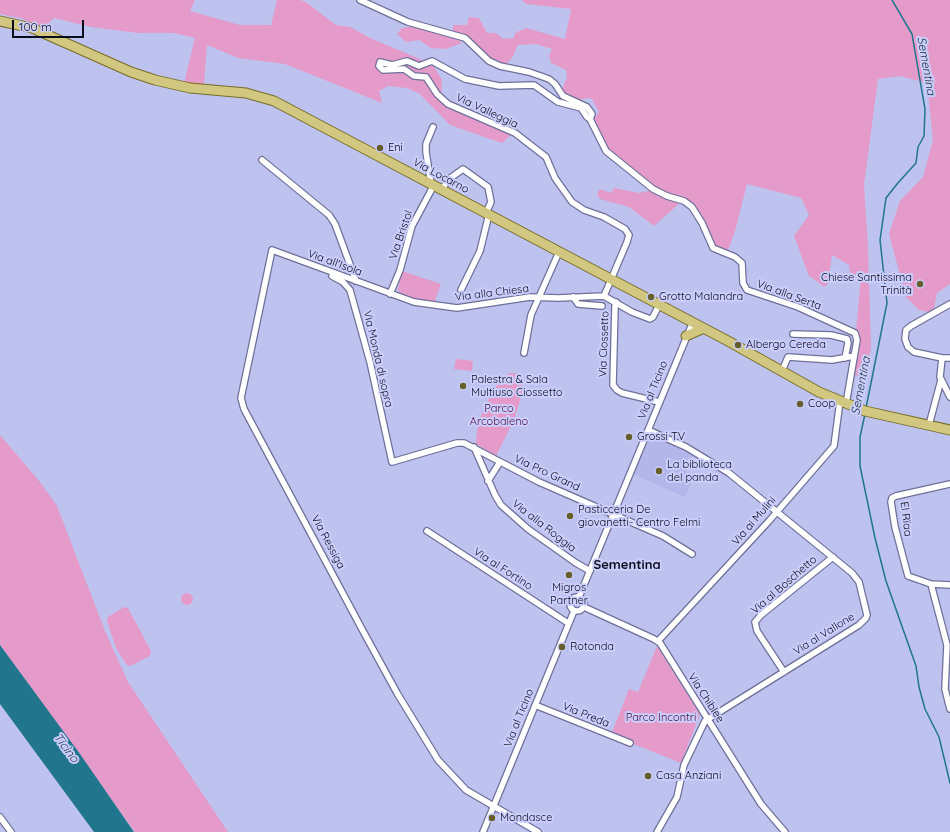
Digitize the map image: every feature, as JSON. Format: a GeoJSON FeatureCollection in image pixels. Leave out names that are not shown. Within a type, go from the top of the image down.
{"type":"FeatureCollection","features":[{"type":"Feature","properties":{"kind":"main road","name":"Via Locarno"},"geometry":{"type":"LineString","coordinates":[[0,21],[32,28],[131,72],[155,80],[190,88],[239,92],[269,99],[611,279],[692,324],[846,404],[879,414],[950,430]]}},
{"type":"Feature","properties":{"kind":"main road"},"geometry":{"type":"LineString","coordinates":[[686,336],[702,329]]}},
{"type":"Feature","properties":{"kind":"street","name":"Via alla Serta"},"geometry":{"type":"LineString","coordinates":[[360,0],[408,22],[465,38],[489,61],[500,66],[544,76],[554,82],[562,95],[589,110],[592,115],[590,119],[599,133],[604,148],[622,165],[652,189],[684,201],[692,207],[702,223],[713,248],[735,257],[742,263],[743,283],[747,290],[798,307],[815,316],[830,320],[855,333],[857,338],[846,404]]}},
{"type":"Feature","properties":{"kind":"street","name":"Via Valleggia"},"geometry":{"type":"LineString","coordinates":[[590,119],[581,108],[558,102],[534,85],[499,86],[465,79],[432,61],[419,66],[407,61],[392,65],[381,62],[378,65],[380,69],[383,70],[392,71],[401,68],[414,76],[426,77],[437,94],[448,104],[499,128],[511,131],[546,157],[555,178],[572,202],[584,210],[604,217],[627,230],[628,239],[611,279]]}},
{"type":"Feature","properties":{"kind":"street"},"geometry":{"type":"LineString","coordinates":[[433,127],[426,144],[426,152],[436,186]]}},
{"type":"Feature","properties":{"kind":"street"},"geometry":{"type":"LineString","coordinates":[[262,160],[329,215],[335,224],[356,281]]}},
{"type":"Feature","properties":{"kind":"street","name":"Via Bristol"},"geometry":{"type":"LineString","coordinates":[[390,294],[400,270],[412,226],[436,186],[463,169],[488,187],[491,202],[487,214]]}},
{"type":"Feature","properties":{"kind":"street"},"geometry":{"type":"LineString","coordinates":[[461,290],[482,244],[487,214]]}},
{"type":"Feature","properties":{"kind":"street","name":"Via all'Isola"},"geometry":{"type":"LineString","coordinates":[[272,250],[390,294]]}},
{"type":"Feature","properties":{"kind":"street","name":"Via Ressiga"},"geometry":{"type":"LineString","coordinates":[[272,250],[241,398],[242,406],[394,686],[434,754],[444,768],[466,790],[538,832]]}},
{"type":"Feature","properties":{"kind":"street"},"geometry":{"type":"LineString","coordinates":[[524,353],[529,320],[559,252]]}},
{"type":"Feature","properties":{"kind":"street","name":"Via Monda di sopra"},"geometry":{"type":"LineString","coordinates":[[329,271],[330,274],[343,282],[350,290],[370,362],[392,462]]}},
{"type":"Feature","properties":{"kind":"street"},"geometry":{"type":"LineString","coordinates":[[611,279],[604,296],[632,312],[651,319],[659,305]]}},
{"type":"Feature","properties":{"kind":"street","name":"Via alla Chiesa"},"geometry":{"type":"LineString","coordinates":[[390,294],[418,304],[448,308],[470,307],[502,300],[538,297],[604,296]]}},
{"type":"Feature","properties":{"kind":"street"},"geometry":{"type":"LineString","coordinates":[[573,297],[578,304],[587,306],[602,306]]}},
{"type":"Feature","properties":{"kind":"street","name":"Via Ciossetto"},"geometry":{"type":"LineString","coordinates":[[616,302],[614,306],[613,385],[622,393],[659,402]]}},
{"type":"Feature","properties":{"kind":"street"},"geometry":{"type":"LineString","coordinates":[[950,304],[911,326],[906,330],[905,336],[906,344],[911,351],[942,358],[950,358]]}},
{"type":"Feature","properties":{"kind":"street","name":"Via al Ticino"},"geometry":{"type":"LineString","coordinates":[[579,597],[692,324]]}},
{"type":"Feature","properties":{"kind":"street"},"geometry":{"type":"LineString","coordinates":[[794,334],[831,335],[846,339],[848,343],[845,358]]}},
{"type":"Feature","properties":{"kind":"street"},"geometry":{"type":"LineString","coordinates":[[782,371],[788,357],[825,360],[854,356]]}},
{"type":"Feature","properties":{"kind":"street"},"geometry":{"type":"LineString","coordinates":[[929,425],[941,380],[942,358]]}},
{"type":"Feature","properties":{"kind":"street"},"geometry":{"type":"LineString","coordinates":[[941,380],[950,397]]}},
{"type":"Feature","properties":{"kind":"street","name":"Via ai Mulini"},"geometry":{"type":"LineString","coordinates":[[658,641],[834,446],[846,404]]}},
{"type":"Feature","properties":{"kind":"street","name":"Via al Vallone"},"geometry":{"type":"LineString","coordinates":[[648,430],[686,447],[718,466],[776,511],[857,578],[866,608],[867,618],[859,625],[708,719]]}},
{"type":"Feature","properties":{"kind":"street","name":"Via Pro Grand"},"geometry":{"type":"LineString","coordinates":[[392,462],[460,442],[474,447],[550,487],[663,536],[692,554]]}},
{"type":"Feature","properties":{"kind":"street","name":"Via alla Roggia"},"geometry":{"type":"LineString","coordinates":[[474,447],[488,481],[499,502],[528,529],[576,563],[590,571]]}},
{"type":"Feature","properties":{"kind":"street"},"geometry":{"type":"LineString","coordinates":[[488,481],[500,462]]}},
{"type":"Feature","properties":{"kind":"street","name":"El Rïaa"},"geometry":{"type":"LineString","coordinates":[[931,584],[908,576],[895,527],[891,502],[892,498],[896,496],[950,484]]}},
{"type":"Feature","properties":{"kind":"street","name":"Via al Fortino"},"geometry":{"type":"LineString","coordinates":[[427,532],[568,623]]}},
{"type":"Feature","properties":{"kind":"street","name":"Via al Boschetto"},"geometry":{"type":"LineString","coordinates":[[784,672],[756,628],[755,622],[761,615],[832,557]]}},
{"type":"Feature","properties":{"kind":"street"},"geometry":{"type":"LineString","coordinates":[[950,585],[931,584],[948,645],[945,689],[950,709]]}},
{"type":"Feature","properties":{"kind":"street"},"geometry":{"type":"LineString","coordinates":[[574,597],[579,597],[584,601],[584,607],[580,611],[574,611],[570,608],[570,602],[574,597]]}},
{"type":"Feature","properties":{"kind":"street"},"geometry":{"type":"LineString","coordinates":[[584,607],[658,641]]}},
{"type":"Feature","properties":{"kind":"street","name":"Via al Ticino"},"geometry":{"type":"LineString","coordinates":[[483,832],[574,611]]}},
{"type":"Feature","properties":{"kind":"street","name":"Via Chiblee"},"geometry":{"type":"LineString","coordinates":[[658,641],[761,804],[785,832]]}},
{"type":"Feature","properties":{"kind":"street","name":"Via Preda"},"geometry":{"type":"LineString","coordinates":[[535,705],[630,743]]}},
{"type":"Feature","properties":{"kind":"street"},"geometry":{"type":"LineString","coordinates":[[657,832],[677,797],[684,765],[701,726],[708,719]]}},
{"type":"Feature","properties":{"kind":"street"},"geometry":{"type":"LineString","coordinates":[[0,817],[11,832]]}},
{"type":"Feature","properties":{"kind":"shaded area"},"geometry":{"type":"Polygon","coordinates":[[[654,438],[663,440],[694,454],[686,472],[694,476],[685,497],[633,474],[646,445],[650,439],[654,438]]]}},
{"type":"Feature","properties":{"kind":"green space"},"geometry":{"type":"Polygon","coordinates":[[[0,0],[195,0],[190,11],[240,25],[271,25],[277,0],[300,0],[306,2],[336,25],[350,27],[370,38],[422,60],[429,60],[442,80],[441,101],[512,134],[502,143],[450,125],[420,94],[407,88],[388,86],[379,91],[382,103],[285,64],[238,58],[207,45],[204,85],[184,83],[195,38],[174,33],[138,33],[91,27],[54,18],[44,28],[20,18],[0,14],[0,0]]]}},
{"type":"Feature","properties":{"kind":"green space"},"geometry":{"type":"Polygon","coordinates":[[[522,0],[950,0],[950,284],[937,293],[933,313],[919,310],[906,297],[889,234],[900,201],[923,177],[933,140],[927,83],[900,76],[878,79],[864,185],[868,246],[871,348],[864,378],[852,374],[861,277],[850,273],[849,265],[832,255],[828,283],[825,287],[809,276],[794,236],[809,215],[801,198],[747,184],[735,231],[727,253],[713,246],[699,215],[681,202],[654,226],[629,207],[600,199],[597,194],[600,189],[611,193],[614,188],[639,193],[649,191],[653,184],[623,164],[608,151],[595,123],[594,119],[599,112],[592,99],[588,98],[580,100],[565,95],[561,92],[567,77],[566,70],[551,63],[549,56],[552,49],[536,44],[518,45],[512,58],[506,64],[494,61],[471,39],[453,32],[453,25],[467,25],[469,17],[479,18],[487,33],[496,33],[503,39],[514,38],[515,33],[526,28],[565,39],[571,9],[526,4],[522,0]]]}},
{"type":"Feature","properties":{"kind":"green space"},"geometry":{"type":"Polygon","coordinates":[[[412,26],[456,38],[462,43],[445,49],[431,48],[419,40],[406,42],[397,34],[402,28],[412,26]]]}},
{"type":"Feature","properties":{"kind":"green space"},"geometry":{"type":"Polygon","coordinates":[[[402,271],[441,284],[434,303],[419,298],[417,301],[400,293],[398,289],[402,271]]]}},
{"type":"Feature","properties":{"kind":"green space"},"geometry":{"type":"Polygon","coordinates":[[[456,359],[473,361],[472,371],[454,369],[456,359]]]}},
{"type":"Feature","properties":{"kind":"green space","name":"Parco Arcobaleno"},"geometry":{"type":"Polygon","coordinates":[[[510,373],[522,374],[523,390],[514,420],[496,456],[476,444],[477,431],[480,418],[490,397],[502,377],[510,373]]]}},
{"type":"Feature","properties":{"kind":"green space"},"geometry":{"type":"Polygon","coordinates":[[[0,435],[40,482],[57,506],[105,631],[128,682],[228,832],[135,832],[0,645],[0,435]]]}},
{"type":"Feature","properties":{"kind":"green space"},"geometry":{"type":"Polygon","coordinates":[[[187,593],[191,595],[193,599],[191,603],[187,605],[183,603],[181,599],[183,595],[187,593]]]}},
{"type":"Feature","properties":{"kind":"green space"},"geometry":{"type":"Polygon","coordinates":[[[124,607],[128,608],[151,651],[150,656],[130,666],[126,664],[116,648],[107,621],[108,617],[124,607]]]}},
{"type":"Feature","properties":{"kind":"green space","name":"Parco Incontri"},"geometry":{"type":"Polygon","coordinates":[[[657,646],[700,714],[681,763],[611,735],[629,689],[638,692],[657,646]]]}},
{"type":"Feature","properties":{"kind":"water","name":"Ticino"},"geometry":{"type":"Polygon","coordinates":[[[0,645],[80,754],[134,832],[94,832],[0,704],[0,645]]]}},
{"type":"Feature","properties":{"kind":"waterway","name":"Sementina"},"geometry":{"type":"LineString","coordinates":[[866,408],[887,303],[880,240],[886,198],[916,163],[918,147],[924,136],[925,109],[912,34],[892,0]]}},
{"type":"Feature","properties":{"kind":"waterway","name":"Sementina"},"geometry":{"type":"LineString","coordinates":[[865,414],[860,437],[860,466],[875,538],[886,581],[916,666],[919,687],[925,709],[939,737],[950,783]]}},
{"type":"Feature","properties":{"kind":"place","name":"Eni"},"geometry":{"type":"Point","coordinates":[380,148]}},
{"type":"Feature","properties":{"kind":"place","name":"Chiese Santissima Trinità"},"geometry":{"type":"Point","coordinates":[920,284]}},
{"type":"Feature","properties":{"kind":"place","name":"Grotto Malandra"},"geometry":{"type":"Point","coordinates":[651,297]}},
{"type":"Feature","properties":{"kind":"place","name":"Albergo Cereda"},"geometry":{"type":"Point","coordinates":[738,345]}},
{"type":"Feature","properties":{"kind":"place","name":"Palestra & Sala Multiuso Ciossetto"},"geometry":{"type":"Point","coordinates":[463,386]}},
{"type":"Feature","properties":{"kind":"place","name":"Coop"},"geometry":{"type":"Point","coordinates":[800,404]}},
{"type":"Feature","properties":{"kind":"place","name":"Grossi TV"},"geometry":{"type":"Point","coordinates":[629,437]}},
{"type":"Feature","properties":{"kind":"place","name":"La biblioteca del panda"},"geometry":{"type":"Point","coordinates":[659,471]}},
{"type":"Feature","properties":{"kind":"place","name":"Pasticceria De giovanetti- Centro Felmi"},"geometry":{"type":"Point","coordinates":[570,516]}},
{"type":"Feature","properties":{"kind":"place","name":"Migros Partner"},"geometry":{"type":"Point","coordinates":[569,575]}},
{"type":"Feature","properties":{"kind":"place","name":"Rotonda"},"geometry":{"type":"Point","coordinates":[562,647]}},
{"type":"Feature","properties":{"kind":"place","name":"Casa Anziani"},"geometry":{"type":"Point","coordinates":[648,776]}},
{"type":"Feature","properties":{"kind":"place","name":"Mondasce"},"geometry":{"type":"Point","coordinates":[492,818]}},
{"type":"Feature","properties":{"kind":"district","name":"Sementina"},"geometry":{"type":"Point","coordinates":[627,565]}}]}
